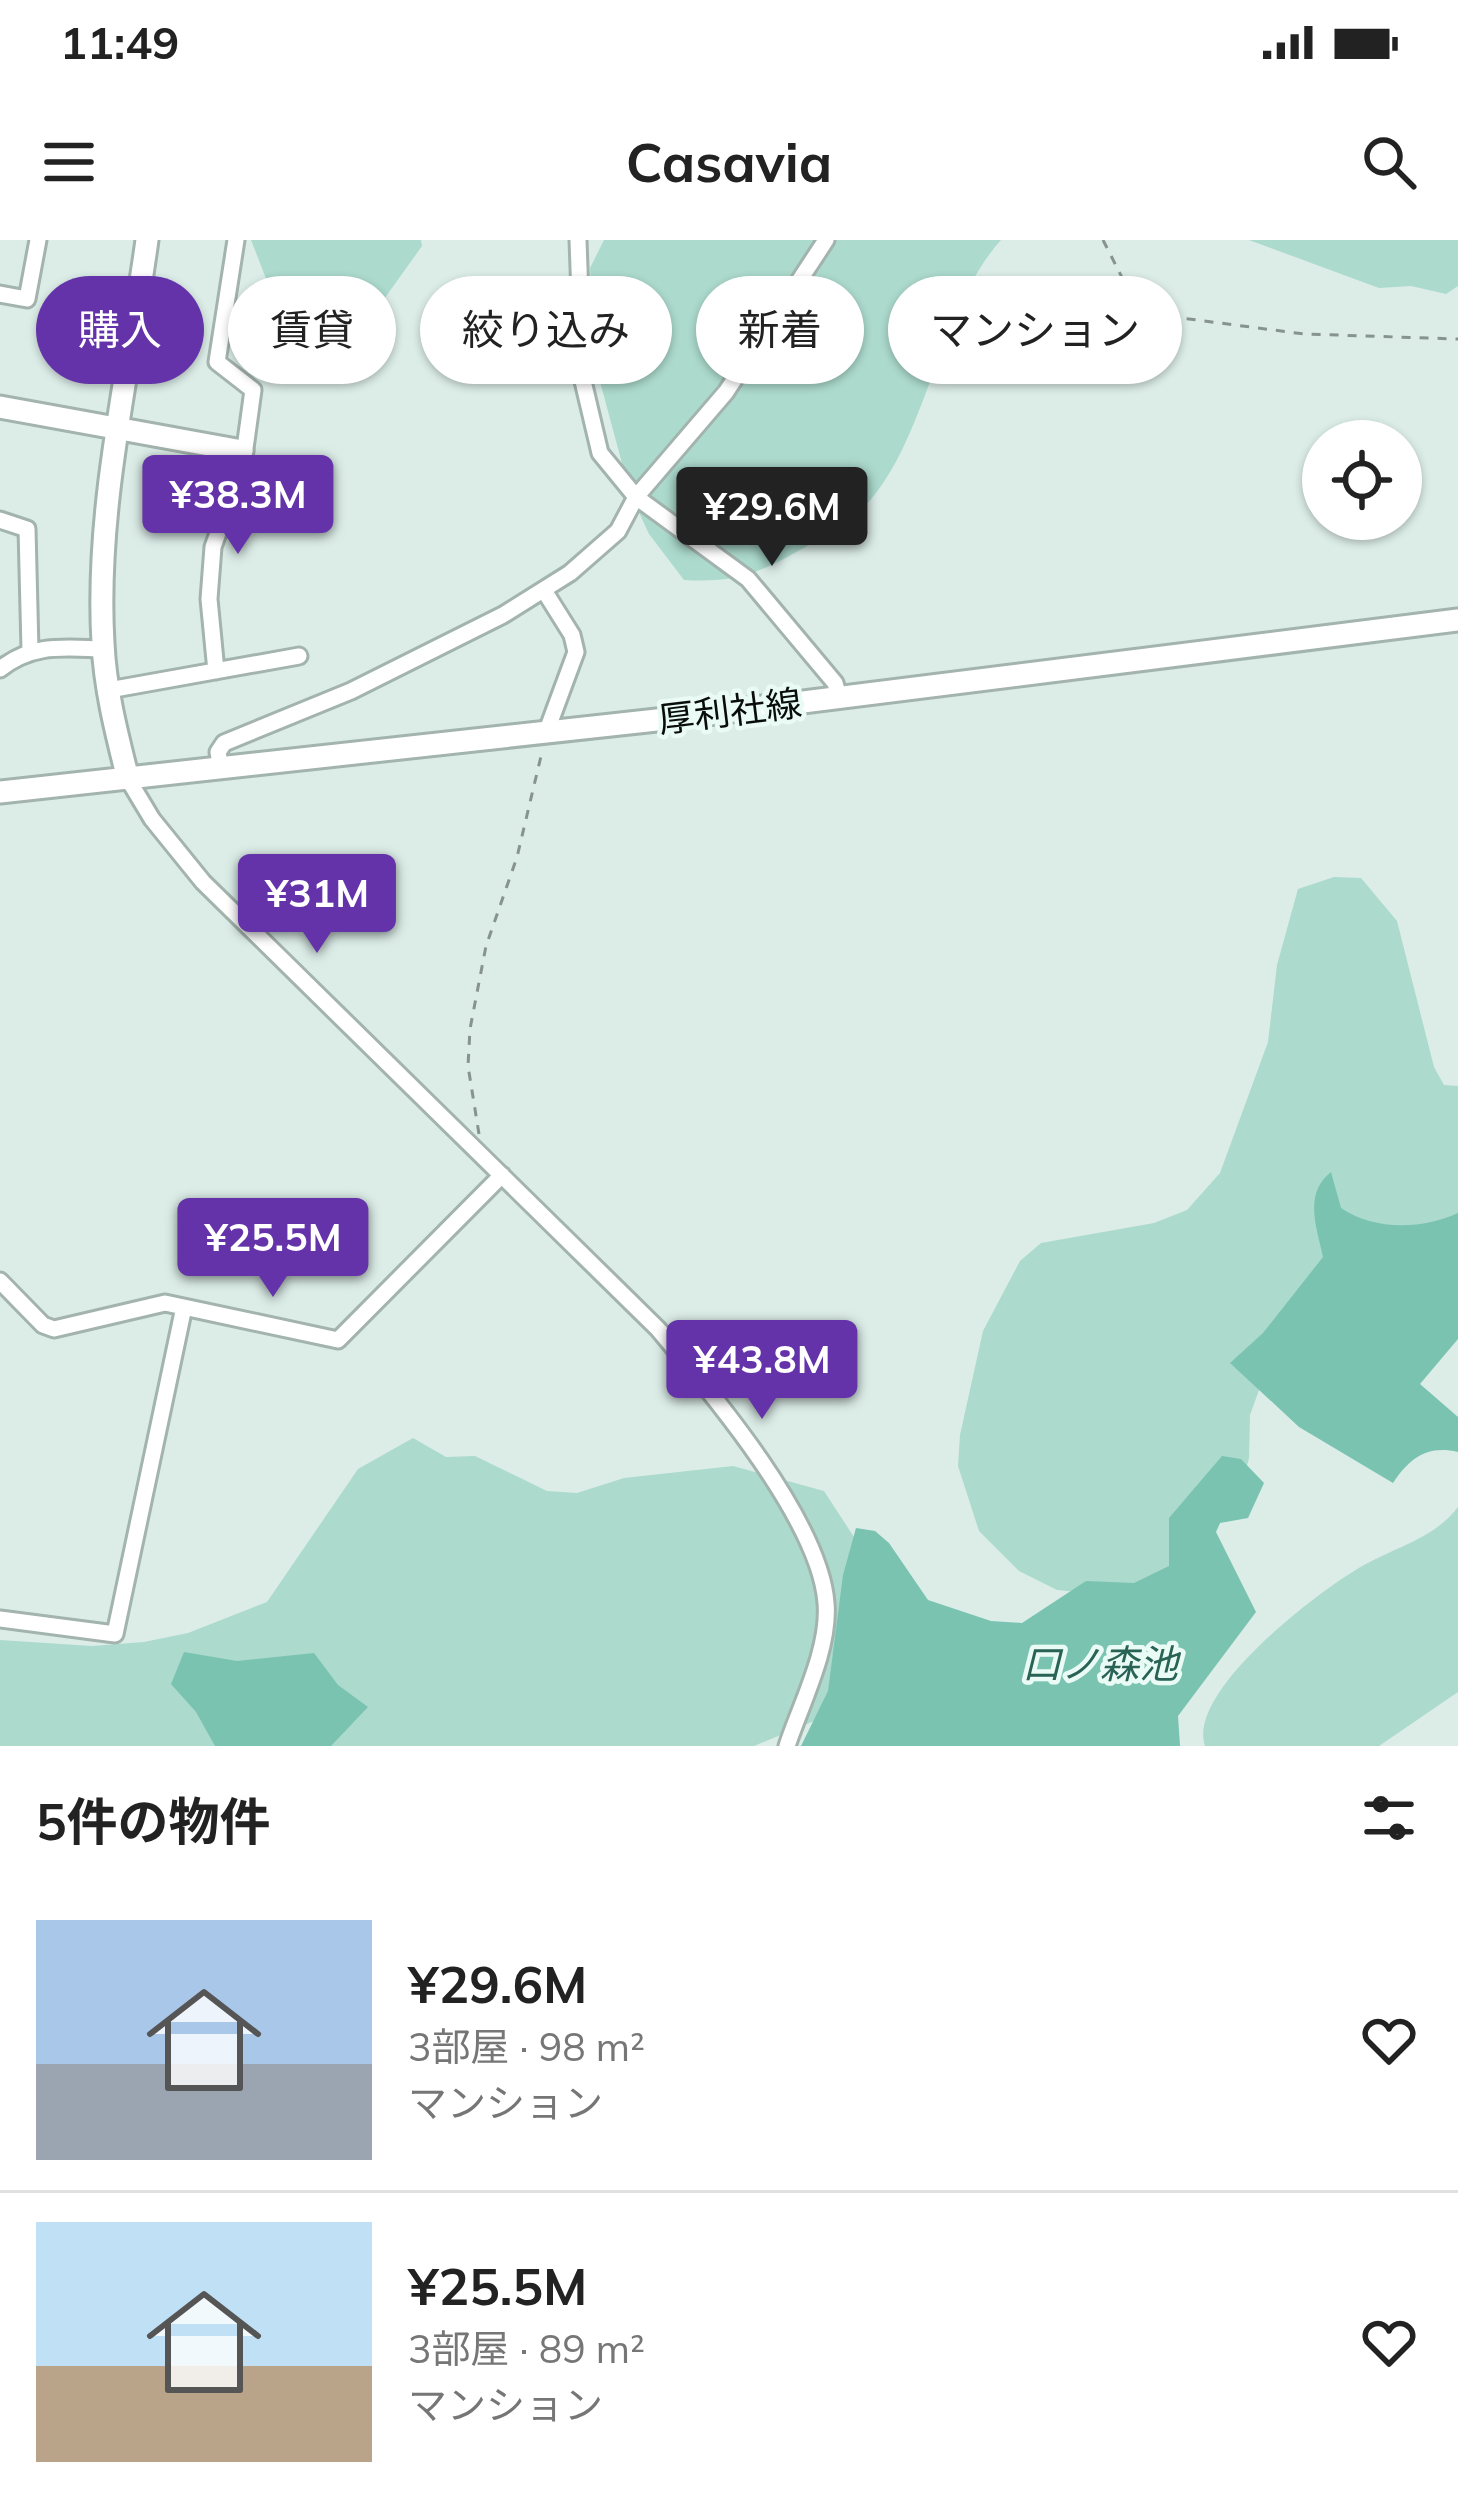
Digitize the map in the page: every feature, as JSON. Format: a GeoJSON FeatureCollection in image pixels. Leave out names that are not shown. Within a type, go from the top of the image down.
{"type":"FeatureCollection","features":[{"type":"Feature","properties":{"kind":"main road"},"geometry":{"type":"LineString","coordinates":[[128,779],[103,649],[103,566],[147,240]]}},
{"type":"Feature","properties":{"kind":"main road"},"geometry":{"type":"LineString","coordinates":[[0,407],[242,451]]}},
{"type":"Feature","properties":{"kind":"main road","name":"厚利社線"},"geometry":{"type":"LineString","coordinates":[[0,792],[546,733],[1458,620]]}},
{"type":"Feature","properties":{"kind":"street"},"geometry":{"type":"LineString","coordinates":[[0,295],[27,299],[38,240]]}},
{"type":"Feature","properties":{"kind":"street"},"geometry":{"type":"LineString","coordinates":[[216,671],[209,599],[213,548],[242,451],[253,390],[217,362],[236,240]]}},
{"type":"Feature","properties":{"kind":"street"},"geometry":{"type":"LineString","coordinates":[[578,240],[581,360],[599,453],[636,497],[748,579],[835,683],[839,697]]}},
{"type":"Feature","properties":{"kind":"street"},"geometry":{"type":"LineString","coordinates":[[220,770],[218,752],[224,743],[351,691],[545,592],[618,531],[636,497],[726,392],[826,240]]}},
{"type":"Feature","properties":{"kind":"street"},"geometry":{"type":"LineString","coordinates":[[0,520],[27,529],[30,650]]}},
{"type":"Feature","properties":{"kind":"street"},"geometry":{"type":"LineString","coordinates":[[545,592],[572,634],[576,652],[546,733]]}},
{"type":"Feature","properties":{"kind":"street"},"geometry":{"type":"LineString","coordinates":[[0,669],[30,650],[103,649]]}},
{"type":"Feature","properties":{"kind":"street"},"geometry":{"type":"LineString","coordinates":[[109,690],[299,656]]}},
{"type":"Feature","properties":{"kind":"street"},"geometry":{"type":"LineString","coordinates":[[128,779],[152,819],[203,882],[658,1330],[699,1378],[790,1507],[826,1601],[824,1631],[787,1746]]}},
{"type":"Feature","properties":{"kind":"street"},"geometry":{"type":"LineString","coordinates":[[0,1281],[43,1325],[54,1329],[150,1303],[184,1306],[338,1340],[502,1175]]}},
{"type":"Feature","properties":{"kind":"street"},"geometry":{"type":"LineString","coordinates":[[0,1618],[115,1634],[184,1306]]}},
{"type":"Feature","properties":{"kind":"path"},"geometry":{"type":"LineString","coordinates":[[1103,240],[1135,303],[1150,314],[1304,334],[1458,339]]}},
{"type":"Feature","properties":{"kind":"path"},"geometry":{"type":"LineString","coordinates":[[478,1151],[468,1066],[470,1029],[486,946],[517,857],[546,733]]}},
{"type":"Feature","properties":{"kind":"shaded area"},"geometry":{"type":"Polygon","coordinates":[[[251,240],[421,240],[422,246],[396,282],[396,276],[265,276],[251,240]]]}},
{"type":"Feature","properties":{"kind":"shaded area"},"geometry":{"type":"Polygon","coordinates":[[[604,240],[1001,240],[976,276],[888,276],[888,384],[929,384],[901,452],[860,511],[831,533],[769,566],[743,576],[701,581],[684,580],[649,534],[630,493],[601,384],[672,384],[672,276],[590,276],[604,240]]]}},
{"type":"Feature","properties":{"kind":"shaded area"},"geometry":{"type":"Polygon","coordinates":[[[1249,240],[1458,240],[1458,286],[1446,294],[1411,286],[1379,288],[1249,240]]]}},
{"type":"Feature","properties":{"kind":"shaded area"},"geometry":{"type":"Polygon","coordinates":[[[1334,877],[1361,878],[1397,921],[1434,1067],[1444,1085],[1458,1086],[1458,1216],[1268,1365],[1250,1415],[1249,1458],[1238,1498],[1201,1550],[1175,1574],[1110,1595],[1057,1590],[1019,1571],[979,1531],[958,1466],[960,1435],[983,1331],[1020,1261],[1041,1243],[1154,1223],[1187,1210],[1220,1173],[1268,1042],[1277,965],[1298,889],[1334,877]]]}},
{"type":"Feature","properties":{"kind":"shaded area"},"geometry":{"type":"Polygon","coordinates":[[[413,1438],[446,1457],[475,1456],[547,1491],[577,1493],[624,1478],[733,1466],[824,1491],[867,1557],[838,1711],[754,1746],[0,1746],[0,1640],[92,1646],[144,1642],[188,1633],[267,1602],[358,1469],[413,1438]]]}},
{"type":"Feature","properties":{"kind":"shaded area"},"geometry":{"type":"Polygon","coordinates":[[[1458,1507],[1458,1692],[1379,1746],[1205,1746],[1205,1723],[1216,1698],[1261,1644],[1344,1577],[1427,1534],[1458,1507]]]}},
{"type":"Feature","properties":{"kind":"water"},"geometry":{"type":"Polygon","coordinates":[[[1331,1172],[1341,1208],[1367,1220],[1413,1225],[1458,1213],[1458,1339],[1420,1384],[1458,1417],[1458,1452],[1437,1450],[1420,1456],[1393,1483],[1299,1427],[1230,1363],[1263,1333],[1323,1257],[1315,1201],[1331,1172]]]}},
{"type":"Feature","properties":{"kind":"water","name":"口ノ森池"},"geometry":{"type":"Polygon","coordinates":[[[1222,1456],[1241,1459],[1264,1483],[1248,1518],[1220,1523],[1216,1532],[1256,1612],[1178,1716],[1180,1746],[801,1746],[828,1691],[843,1575],[856,1528],[875,1531],[889,1543],[928,1600],[991,1621],[1022,1623],[1086,1581],[1134,1583],[1169,1566],[1169,1518],[1222,1456]]]}},
{"type":"Feature","properties":{"kind":"water"},"geometry":{"type":"Polygon","coordinates":[[[184,1652],[237,1661],[314,1653],[338,1685],[368,1707],[331,1746],[215,1746],[196,1712],[171,1684],[184,1652]]]}}]}
